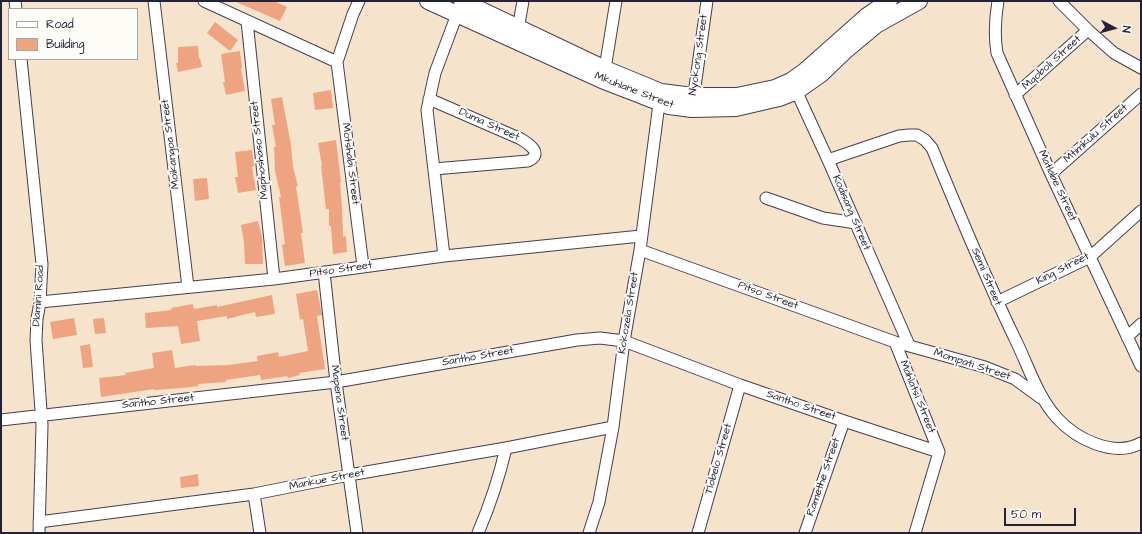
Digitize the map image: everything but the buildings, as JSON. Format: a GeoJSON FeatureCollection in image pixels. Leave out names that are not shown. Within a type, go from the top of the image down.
{"type":"FeatureCollection","features":[{"type":"Feature","properties":{"kind":"street","name":"Moikangoa Street"},"geometry":{"type":"LineString","coordinates":[[154,1],[188,287]]}},
{"type":"Feature","properties":{"kind":"street"},"geometry":{"type":"LineString","coordinates":[[204,1],[337,62]]}},
{"type":"Feature","properties":{"kind":"street","name":"Motshabi Street"},"geometry":{"type":"LineString","coordinates":[[359,1],[353,14],[337,62],[363,266]]}},
{"type":"Feature","properties":{"kind":"street","name":"Mkuhlane Street"},"geometry":{"type":"LineString","coordinates":[[428,1],[460,5],[517,35],[604,74],[660,97],[693,103],[794,86],[820,74],[876,25],[919,1]]}},
{"type":"Feature","properties":{"kind":"street"},"geometry":{"type":"LineString","coordinates":[[517,35],[523,1]]}},
{"type":"Feature","properties":{"kind":"street"},"geometry":{"type":"LineString","coordinates":[[604,74],[616,1]]}},
{"type":"Feature","properties":{"kind":"street","name":"Nyokong Street"},"geometry":{"type":"LineString","coordinates":[[693,103],[707,1]]}},
{"type":"Feature","properties":{"kind":"street","name":"Mkuhlane Street"},"geometry":{"type":"LineString","coordinates":[[794,86],[805,71],[867,16],[889,1]]}},
{"type":"Feature","properties":{"kind":"street","name":"Matlabe Street"},"geometry":{"type":"LineString","coordinates":[[998,1],[995,23],[995,44],[997,53],[1051,174],[1141,366]]}},
{"type":"Feature","properties":{"kind":"street"},"geometry":{"type":"LineString","coordinates":[[1059,1],[1114,53],[1141,68]]}},
{"type":"Feature","properties":{"kind":"street"},"geometry":{"type":"LineString","coordinates":[[444,256],[427,110],[435,73],[460,5]]}},
{"type":"Feature","properties":{"kind":"street","name":"Maphoshaso Street"},"geometry":{"type":"LineString","coordinates":[[247,21],[274,279]]}},
{"type":"Feature","properties":{"kind":"street","name":"Mqoboli Street"},"geometry":{"type":"LineString","coordinates":[[1015,95],[1088,30]]}},
{"type":"Feature","properties":{"kind":"street","name":"Dlamini Road"},"geometry":{"type":"LineString","coordinates":[[21,60],[42,264],[40,302],[36,319],[41,415],[39,528]]}},
{"type":"Feature","properties":{"kind":"street","name":"Kodisang Street"},"geometry":{"type":"LineString","coordinates":[[794,86],[909,345]]}},
{"type":"Feature","properties":{"kind":"street","name":"Mtimkulu Street"},"geometry":{"type":"LineString","coordinates":[[1051,174],[1141,94]]}},
{"type":"Feature","properties":{"kind":"street","name":"Kokozela Street"},"geometry":{"type":"LineString","coordinates":[[589,533],[599,502],[613,427],[624,341],[640,250],[660,97]]}},
{"type":"Feature","properties":{"kind":"street","name":"Duma Street"},"geometry":{"type":"LineString","coordinates":[[429,98],[521,139],[530,145],[535,151],[533,159],[528,160],[434,170]]}},
{"type":"Feature","properties":{"kind":"street","name":"Semi Street"},"geometry":{"type":"LineString","coordinates":[[828,160],[899,136],[909,134],[917,135],[925,140],[932,148],[997,302],[1044,400],[1056,417],[1068,429],[1082,438],[1101,446],[1124,449],[1135,447],[1141,443]]}},
{"type":"Feature","properties":{"kind":"street"},"geometry":{"type":"LineString","coordinates":[[766,198],[823,218],[856,223]]}},
{"type":"Feature","properties":{"kind":"street","name":"King Street"},"geometry":{"type":"LineString","coordinates":[[997,302],[1090,258],[1141,211]]}},
{"type":"Feature","properties":{"kind":"street","name":"Pitso Street"},"geometry":{"type":"LineString","coordinates":[[40,302],[274,279],[444,256],[641,236]]}},
{"type":"Feature","properties":{"kind":"street","name":"Pitso Street"},"geometry":{"type":"LineString","coordinates":[[640,250],[895,342]]}},
{"type":"Feature","properties":{"kind":"street","name":"Mapena Street"},"geometry":{"type":"LineString","coordinates":[[324,272],[336,382],[357,533]]}},
{"type":"Feature","properties":{"kind":"street"},"geometry":{"type":"LineString","coordinates":[[1127,337],[1141,324]]}},
{"type":"Feature","properties":{"kind":"street","name":"Santho Street"},"geometry":{"type":"LineString","coordinates":[[1,420],[336,382],[577,340],[600,338],[624,341],[844,421],[939,452]]}},
{"type":"Feature","properties":{"kind":"street","name":"Mompati Street"},"geometry":{"type":"LineString","coordinates":[[895,342],[967,361],[1015,379],[1044,400]]}},
{"type":"Feature","properties":{"kind":"street","name":"Mahlatsi Street"},"geometry":{"type":"LineString","coordinates":[[895,342],[939,452]]}},
{"type":"Feature","properties":{"kind":"street","name":"Tlobelo Street"},"geometry":{"type":"LineString","coordinates":[[698,533],[740,384]]}},
{"type":"Feature","properties":{"kind":"street","name":"Ramethe Street"},"geometry":{"type":"LineString","coordinates":[[805,533],[844,421]]}},
{"type":"Feature","properties":{"kind":"street","name":"Mankue Street"},"geometry":{"type":"LineString","coordinates":[[39,528],[254,494],[349,475],[506,448],[613,427]]}},
{"type":"Feature","properties":{"kind":"street"},"geometry":{"type":"LineString","coordinates":[[478,533],[499,478],[506,448]]}},
{"type":"Feature","properties":{"kind":"street"},"geometry":{"type":"LineString","coordinates":[[914,533],[939,452]]}},
{"type":"Feature","properties":{"kind":"street"},"geometry":{"type":"LineString","coordinates":[[254,494],[260,533]]}}]}
